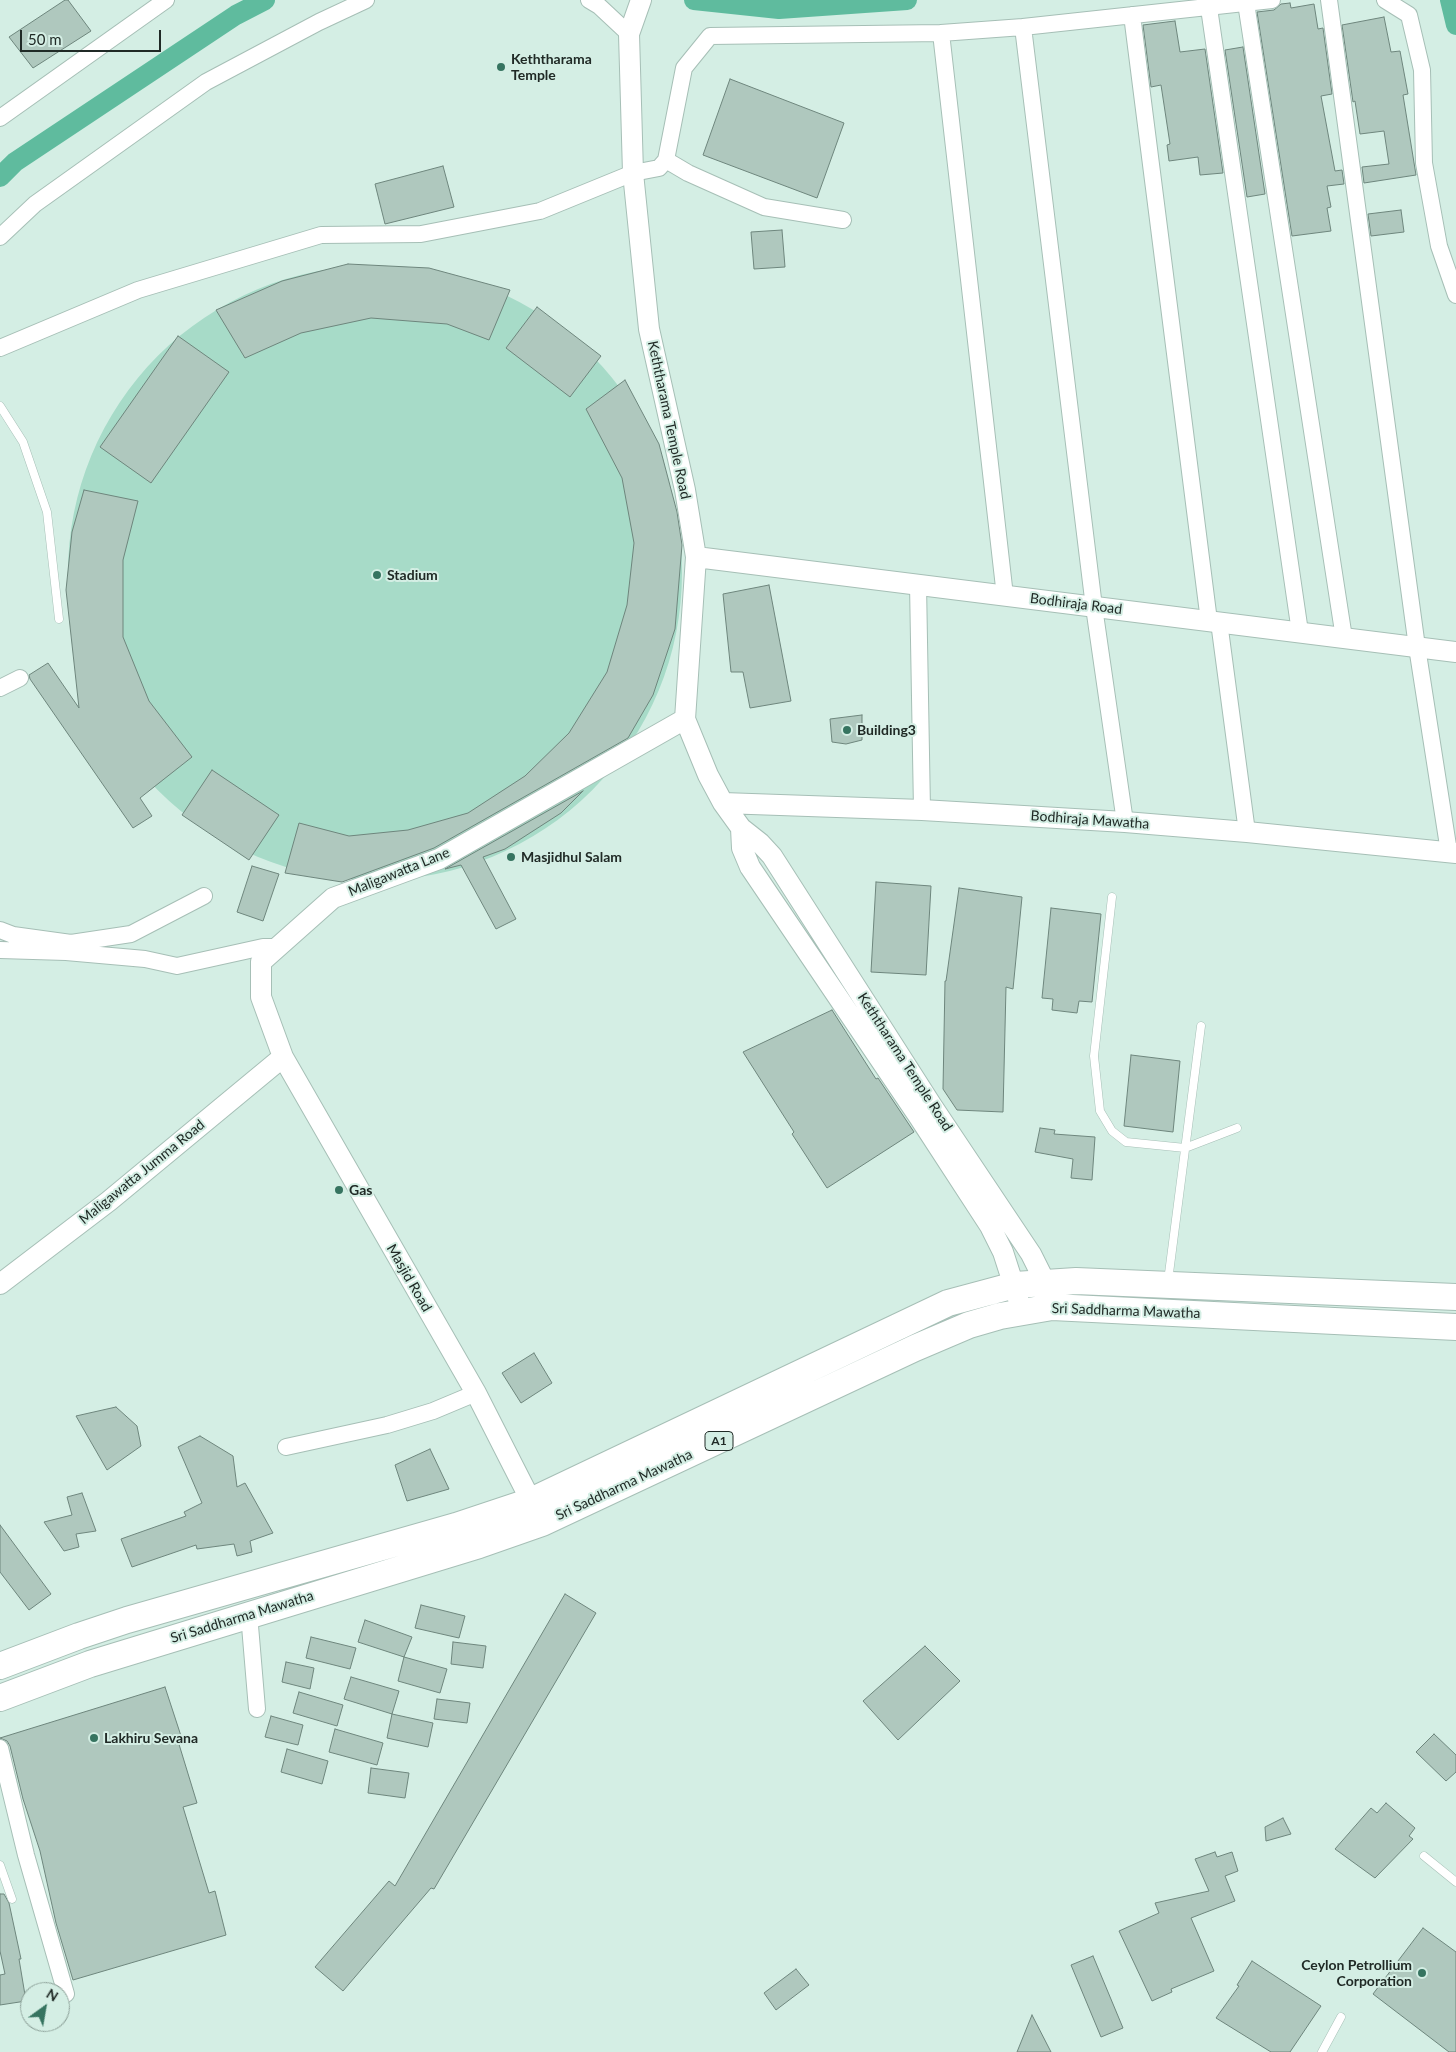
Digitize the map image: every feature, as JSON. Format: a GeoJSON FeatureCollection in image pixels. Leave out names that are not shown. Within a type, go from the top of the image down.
{"type":"FeatureCollection","features":[{"type":"Feature","properties":{"kind":"highway","name":"Sri Saddharma Mawatha"},"geometry":{"type":"LineString","coordinates":[[0,1666],[127,1620],[456,1526],[531,1501],[948,1303],[1015,1285],[1076,1280],[1456,1297]]}},
{"type":"Feature","properties":{"kind":"highway","name":"Sri Saddharma Mawatha"},"geometry":{"type":"LineString","coordinates":[[0,1698],[90,1664],[479,1545],[542,1523],[915,1348],[969,1326],[1022,1311],[1052,1307],[1456,1327]]}},
{"type":"Feature","properties":{"kind":"street"},"geometry":{"type":"LineString","coordinates":[[0,118],[166,0]]}},
{"type":"Feature","properties":{"kind":"street"},"geometry":{"type":"LineString","coordinates":[[0,237],[35,204],[206,82],[318,22],[366,0]]}},
{"type":"Feature","properties":{"kind":"street"},"geometry":{"type":"LineString","coordinates":[[589,0],[599,6],[629,34]]}},
{"type":"Feature","properties":{"kind":"street"},"geometry":{"type":"LineString","coordinates":[[0,348],[138,290],[321,235],[421,234],[540,211],[633,173],[659,168],[666,160],[684,68],[710,36],[941,33],[1024,27],[1272,0]]}},
{"type":"Feature","properties":{"kind":"street"},"geometry":{"type":"LineString","coordinates":[[1329,0],[1417,647],[1453,853]]}},
{"type":"Feature","properties":{"kind":"street"},"geometry":{"type":"LineString","coordinates":[[1385,0],[1409,15],[1422,70],[1424,163],[1439,246],[1456,295]]}},
{"type":"Feature","properties":{"kind":"street"},"geometry":{"type":"LineString","coordinates":[[1246,3],[1344,638]]}},
{"type":"Feature","properties":{"kind":"street","name":"Keththarama Temple Road"},"geometry":{"type":"LineString","coordinates":[[638,6],[629,34],[633,173],[649,329],[685,490],[696,556],[685,719],[708,775],[723,803],[741,828],[760,843],[772,856],[830,945],[926,1111],[1003,1252],[1022,1311]]}},
{"type":"Feature","properties":{"kind":"street"},"geometry":{"type":"LineString","coordinates":[[1209,8],[1300,632]]}},
{"type":"Feature","properties":{"kind":"street"},"geometry":{"type":"LineString","coordinates":[[1132,15],[1214,622],[1247,832]]}},
{"type":"Feature","properties":{"kind":"street"},"geometry":{"type":"LineString","coordinates":[[1024,27],[1094,607],[1125,822]]}},
{"type":"Feature","properties":{"kind":"street"},"geometry":{"type":"LineString","coordinates":[[941,33],[1005,596]]}},
{"type":"Feature","properties":{"kind":"street"},"geometry":{"type":"LineString","coordinates":[[666,160],[688,173],[764,207],[843,220]]}},
{"type":"Feature","properties":{"kind":"street","name":"Bodhiraja Road"},"geometry":{"type":"LineString","coordinates":[[696,556],[1456,652]]}},
{"type":"Feature","properties":{"kind":"street"},"geometry":{"type":"LineString","coordinates":[[918,584],[922,810]]}},
{"type":"Feature","properties":{"kind":"street"},"geometry":{"type":"LineString","coordinates":[[0,688],[20,678]]}},
{"type":"Feature","properties":{"kind":"street","name":"Maligawatta Lane"},"geometry":{"type":"LineString","coordinates":[[282,1057],[261,997],[261,962],[333,898],[439,859],[685,719]]}},
{"type":"Feature","properties":{"kind":"street","name":"Bodhiraja Mawatha"},"geometry":{"type":"LineString","coordinates":[[723,803],[922,810],[1125,822],[1247,832],[1453,853]]}},
{"type":"Feature","properties":{"kind":"street","name":"Keththarama Temple Road"},"geometry":{"type":"LineString","coordinates":[[741,828],[742,848],[750,867],[808,954],[1032,1254],[1045,1282],[1052,1307]]}},
{"type":"Feature","properties":{"kind":"street"},"geometry":{"type":"LineString","coordinates":[[0,930],[13,935],[71,943],[131,934],[204,896]]}},
{"type":"Feature","properties":{"kind":"street"},"geometry":{"type":"LineString","coordinates":[[808,954],[830,945]]}},
{"type":"Feature","properties":{"kind":"street"},"geometry":{"type":"LineString","coordinates":[[0,950],[66,952],[145,959],[177,966],[263,948],[278,947]]}},
{"type":"Feature","properties":{"kind":"street","name":"Maligawatta Jumma Road"},"geometry":{"type":"LineString","coordinates":[[0,1284],[108,1201],[282,1057]]}},
{"type":"Feature","properties":{"kind":"street","name":"Masjid Road"},"geometry":{"type":"LineString","coordinates":[[282,1057],[476,1393],[531,1501]]}},
{"type":"Feature","properties":{"kind":"street"},"geometry":{"type":"LineString","coordinates":[[286,1447],[405,1419],[433,1411],[476,1393]]}},
{"type":"Feature","properties":{"kind":"street"},"geometry":{"type":"LineString","coordinates":[[249,1614],[257,1710]]}},
{"type":"Feature","properties":{"kind":"street"},"geometry":{"type":"LineString","coordinates":[[0,1748],[26,1855],[63,1982]]}},
{"type":"Feature","properties":{"kind":"lane"},"geometry":{"type":"LineString","coordinates":[[0,406],[23,442],[47,512],[59,619]]}},
{"type":"Feature","properties":{"kind":"lane"},"geometry":{"type":"LineString","coordinates":[[1112,897],[1094,1056],[1100,1111],[1112,1132],[1126,1142],[1185,1148],[1236,1128]]}},
{"type":"Feature","properties":{"kind":"lane"},"geometry":{"type":"LineString","coordinates":[[1168,1283],[1201,1026]]}},
{"type":"Feature","properties":{"kind":"lane"},"geometry":{"type":"LineString","coordinates":[[1424,1856],[1456,1882]]}},
{"type":"Feature","properties":{"kind":"lane"},"geometry":{"type":"LineString","coordinates":[[0,1865],[12,1899]]}},
{"type":"Feature","properties":{"kind":"lane"},"geometry":{"type":"LineString","coordinates":[[1322,2052],[1341,2017]]}},
{"type":"Feature","properties":{"kind":"green space"},"geometry":{"type":"Polygon","coordinates":[[[375,266],[405,267],[435,272],[464,279],[492,289],[520,302],[546,318],[592,356],[630,402],[646,428],[659,456],[669,484],[676,513],[681,543],[681,603],[676,633],[669,662],[659,690],[646,718],[630,744],[592,790],[546,828],[520,844],[492,857],[464,867],[435,874],[405,879],[375,880],[345,879],[315,874],[286,867],[258,857],[230,844],[204,828],[158,790],[120,744],[104,718],[91,690],[81,662],[74,633],[69,603],[68,573],[69,543],[74,513],[81,484],[91,456],[104,428],[120,402],[158,356],[204,318],[230,302],[258,289],[286,279],[315,272],[345,267],[375,266]]]}},
{"type":"Feature","properties":{"kind":"building"},"geometry":{"type":"Polygon","coordinates":[[[65,0],[68,0],[91,31],[33,68],[9,37],[65,0]]]}},
{"type":"Feature","properties":{"kind":"building"},"geometry":{"type":"Polygon","coordinates":[[[1290,3],[1291,8],[1314,4],[1318,29],[1323,28],[1332,94],[1321,96],[1335,171],[1342,170],[1344,184],[1327,186],[1331,207],[1327,208],[1331,231],[1292,236],[1257,12],[1274,10],[1281,4],[1290,3]]]}},
{"type":"Feature","properties":{"kind":"building"},"geometry":{"type":"Polygon","coordinates":[[[1384,17],[1391,52],[1400,51],[1408,94],[1403,95],[1416,175],[1364,183],[1362,167],[1389,164],[1384,131],[1360,134],[1355,101],[1353,102],[1342,25],[1384,17]]]}},
{"type":"Feature","properties":{"kind":"building"},"geometry":{"type":"Polygon","coordinates":[[[1175,21],[1180,52],[1205,49],[1223,173],[1200,175],[1198,157],[1169,161],[1167,145],[1170,144],[1161,85],[1151,87],[1143,25],[1175,21]]]}},
{"type":"Feature","properties":{"kind":"building"},"geometry":{"type":"Polygon","coordinates":[[[1243,47],[1265,194],[1247,197],[1225,50],[1243,47]]]}},
{"type":"Feature","properties":{"kind":"building"},"geometry":{"type":"Polygon","coordinates":[[[730,79],[844,123],[817,198],[703,155],[730,79]]]}},
{"type":"Feature","properties":{"kind":"building"},"geometry":{"type":"Polygon","coordinates":[[[443,166],[454,207],[385,224],[375,184],[443,166]]]}},
{"type":"Feature","properties":{"kind":"building"},"geometry":{"type":"Polygon","coordinates":[[[1401,210],[1404,232],[1371,236],[1368,214],[1401,210]]]}},
{"type":"Feature","properties":{"kind":"building"},"geometry":{"type":"Polygon","coordinates":[[[782,230],[785,267],[754,269],[751,232],[782,230]]]}},
{"type":"Feature","properties":{"kind":"building"},"geometry":{"type":"Polygon","coordinates":[[[348,264],[429,268],[510,290],[489,340],[447,324],[371,318],[301,333],[245,358],[216,310],[282,281],[348,264]]]}},
{"type":"Feature","properties":{"kind":"building"},"geometry":{"type":"Polygon","coordinates":[[[537,307],[601,356],[570,397],[506,348],[537,307]]]}},
{"type":"Feature","properties":{"kind":"building"},"geometry":{"type":"Polygon","coordinates":[[[178,336],[229,372],[151,483],[100,447],[178,336]]]}},
{"type":"Feature","properties":{"kind":"building"},"geometry":{"type":"Polygon","coordinates":[[[625,380],[659,444],[677,512],[682,545],[675,629],[653,695],[628,738],[434,848],[342,882],[285,873],[299,823],[349,836],[408,830],[468,813],[525,776],[569,733],[607,672],[627,605],[634,543],[622,478],[586,409],[625,380]]]}},
{"type":"Feature","properties":{"kind":"building"},"geometry":{"type":"Polygon","coordinates":[[[84,490],[138,501],[123,560],[123,637],[149,701],[192,757],[140,798],[152,816],[133,828],[29,675],[48,663],[79,708],[66,590],[72,532],[84,490]]]}},
{"type":"Feature","properties":{"kind":"building"},"geometry":{"type":"Polygon","coordinates":[[[769,585],[791,701],[750,708],[743,672],[731,672],[723,594],[769,585]]]}},
{"type":"Feature","properties":{"kind":"building","name":"Building3"},"geometry":{"type":"Polygon","coordinates":[[[862,715],[862,740],[846,744],[832,742],[830,719],[862,715]]]}},
{"type":"Feature","properties":{"kind":"building"},"geometry":{"type":"Polygon","coordinates":[[[212,770],[279,815],[249,860],[182,815],[212,770]]]}},
{"type":"Feature","properties":{"kind":"building"},"geometry":{"type":"Polygon","coordinates":[[[583,791],[561,813],[505,849],[483,857],[516,919],[496,929],[461,865],[445,869],[583,791]]]}},
{"type":"Feature","properties":{"kind":"building"},"geometry":{"type":"Polygon","coordinates":[[[252,866],[279,874],[263,921],[237,912],[252,866]]]}},
{"type":"Feature","properties":{"kind":"building"},"geometry":{"type":"Polygon","coordinates":[[[876,882],[931,886],[926,975],[871,972],[876,882]]]}},
{"type":"Feature","properties":{"kind":"building"},"geometry":{"type":"Polygon","coordinates":[[[959,888],[1022,897],[1013,989],[1006,987],[1003,1112],[957,1110],[943,1089],[945,981],[959,888]]]}},
{"type":"Feature","properties":{"kind":"building"},"geometry":{"type":"Polygon","coordinates":[[[1051,908],[1101,914],[1092,1002],[1079,1001],[1077,1013],[1052,1010],[1053,999],[1042,998],[1051,908]]]}},
{"type":"Feature","properties":{"kind":"building"},"geometry":{"type":"Polygon","coordinates":[[[832,1010],[876,1079],[878,1078],[914,1132],[827,1188],[743,1052],[832,1010]]]}},
{"type":"Feature","properties":{"kind":"building"},"geometry":{"type":"Polygon","coordinates":[[[1131,1055],[1180,1061],[1173,1132],[1124,1126],[1131,1055]]]}},
{"type":"Feature","properties":{"kind":"building"},"geometry":{"type":"Polygon","coordinates":[[[1040,1128],[1055,1130],[1054,1134],[1095,1137],[1092,1180],[1071,1178],[1073,1159],[1035,1152],[1040,1128]]]}},
{"type":"Feature","properties":{"kind":"building"},"geometry":{"type":"Polygon","coordinates":[[[534,1353],[552,1383],[521,1403],[502,1373],[534,1353]]]}},
{"type":"Feature","properties":{"kind":"building"},"geometry":{"type":"Polygon","coordinates":[[[116,1407],[137,1426],[141,1446],[107,1470],[76,1416],[116,1407]]]}},
{"type":"Feature","properties":{"kind":"building"},"geometry":{"type":"Polygon","coordinates":[[[200,1436],[233,1456],[237,1487],[245,1483],[273,1533],[250,1541],[252,1552],[237,1556],[234,1544],[197,1549],[196,1545],[132,1567],[121,1539],[186,1516],[184,1512],[202,1503],[178,1447],[200,1436]]]}},
{"type":"Feature","properties":{"kind":"building"},"geometry":{"type":"Polygon","coordinates":[[[430,1449],[449,1489],[407,1501],[395,1465],[430,1449]]]}},
{"type":"Feature","properties":{"kind":"building"},"geometry":{"type":"Polygon","coordinates":[[[82,1493],[96,1531],[76,1534],[79,1547],[64,1551],[44,1522],[72,1515],[67,1497],[82,1493]]]}},
{"type":"Feature","properties":{"kind":"building"},"geometry":{"type":"Polygon","coordinates":[[[0,1525],[51,1594],[29,1610],[0,1572],[0,1525]]]}},
{"type":"Feature","properties":{"kind":"building"},"geometry":{"type":"Polygon","coordinates":[[[565,1594],[596,1613],[434,1889],[431,1888],[343,1991],[315,1967],[389,1881],[395,1886],[565,1594]]]}},
{"type":"Feature","properties":{"kind":"building"},"geometry":{"type":"Polygon","coordinates":[[[421,1605],[465,1616],[459,1638],[415,1628],[421,1605]]]}},
{"type":"Feature","properties":{"kind":"building"},"geometry":{"type":"Polygon","coordinates":[[[365,1620],[412,1637],[404,1657],[358,1642],[365,1620]]]}},
{"type":"Feature","properties":{"kind":"building"},"geometry":{"type":"Polygon","coordinates":[[[311,1637],[356,1648],[350,1669],[306,1658],[311,1637]]]}},
{"type":"Feature","properties":{"kind":"building"},"geometry":{"type":"Polygon","coordinates":[[[453,1642],[486,1646],[483,1668],[451,1664],[453,1642]]]}},
{"type":"Feature","properties":{"kind":"building"},"geometry":{"type":"Polygon","coordinates":[[[925,1646],[960,1681],[898,1740],[863,1701],[925,1646]]]}},
{"type":"Feature","properties":{"kind":"building"},"geometry":{"type":"Polygon","coordinates":[[[404,1657],[447,1669],[440,1693],[398,1681],[404,1657]]]}},
{"type":"Feature","properties":{"kind":"building"},"geometry":{"type":"Polygon","coordinates":[[[286,1662],[314,1668],[310,1689],[282,1682],[286,1662]]]}},
{"type":"Feature","properties":{"kind":"building"},"geometry":{"type":"Polygon","coordinates":[[[351,1677],[399,1691],[392,1714],[344,1699],[351,1677]]]}},
{"type":"Feature","properties":{"kind":"building"},"geometry":{"type":"Polygon","coordinates":[[[165,1687],[182,1739],[178,1741],[197,1803],[183,1807],[209,1893],[215,1891],[226,1935],[73,1980],[56,1923],[40,1851],[23,1799],[10,1746],[7,1741],[0,1738],[165,1687]]]}},
{"type":"Feature","properties":{"kind":"building"},"geometry":{"type":"Polygon","coordinates":[[[299,1692],[343,1705],[337,1726],[293,1713],[299,1692]]]}},
{"type":"Feature","properties":{"kind":"building"},"geometry":{"type":"Polygon","coordinates":[[[437,1699],[470,1703],[467,1723],[434,1719],[437,1699]]]}},
{"type":"Feature","properties":{"kind":"building"},"geometry":{"type":"Polygon","coordinates":[[[392,1714],[433,1723],[428,1747],[387,1738],[392,1714]]]}},
{"type":"Feature","properties":{"kind":"building"},"geometry":{"type":"Polygon","coordinates":[[[271,1716],[303,1725],[298,1745],[265,1737],[271,1716]]]}},
{"type":"Feature","properties":{"kind":"building"},"geometry":{"type":"Polygon","coordinates":[[[335,1729],[383,1743],[377,1765],[329,1752],[335,1729]]]}},
{"type":"Feature","properties":{"kind":"building"},"geometry":{"type":"Polygon","coordinates":[[[1434,1734],[1456,1755],[1456,1772],[1446,1781],[1416,1752],[1434,1734]]]}},
{"type":"Feature","properties":{"kind":"building"},"geometry":{"type":"Polygon","coordinates":[[[287,1749],[328,1761],[322,1784],[281,1772],[287,1749]]]}},
{"type":"Feature","properties":{"kind":"building"},"geometry":{"type":"Polygon","coordinates":[[[371,1768],[409,1773],[405,1798],[368,1793],[371,1768]]]}},
{"type":"Feature","properties":{"kind":"building"},"geometry":{"type":"Polygon","coordinates":[[[1386,1803],[1415,1828],[1409,1836],[1413,1839],[1375,1878],[1335,1849],[1371,1808],[1377,1813],[1386,1803]]]}},
{"type":"Feature","properties":{"kind":"building"},"geometry":{"type":"Polygon","coordinates":[[[1283,1818],[1291,1834],[1266,1841],[1265,1827],[1283,1818]]]}},
{"type":"Feature","properties":{"kind":"building"},"geometry":{"type":"Polygon","coordinates":[[[1215,1852],[1217,1857],[1232,1852],[1238,1871],[1225,1876],[1235,1901],[1191,1918],[1214,1971],[1171,1989],[1172,1992],[1152,2001],[1119,1931],[1159,1913],[1155,1903],[1209,1891],[1195,1859],[1215,1852]]]}},
{"type":"Feature","properties":{"kind":"building"},"geometry":{"type":"Polygon","coordinates":[[[0,1894],[4,1894],[9,1903],[21,1959],[19,1959],[23,1982],[20,1982],[20,2002],[0,2005],[0,1975],[5,1974],[0,1951],[0,1894]]]}},
{"type":"Feature","properties":{"kind":"building","name":"Ceylon Petrollium Corporation"},"geometry":{"type":"Polygon","coordinates":[[[1423,1928],[1456,1952],[1456,2052],[1449,2052],[1373,1994],[1423,1928]]]}},
{"type":"Feature","properties":{"kind":"building"},"geometry":{"type":"Polygon","coordinates":[[[1093,1956],[1123,2028],[1101,2037],[1071,1965],[1093,1956]]]}},
{"type":"Feature","properties":{"kind":"building"},"geometry":{"type":"Polygon","coordinates":[[[1252,1961],[1321,2006],[1290,2052],[1271,2052],[1216,2018],[1239,1986],[1237,1985],[1252,1961]]]}},
{"type":"Feature","properties":{"kind":"building"},"geometry":{"type":"Polygon","coordinates":[[[796,1969],[809,1985],[776,2010],[764,1993],[796,1969]]]}},
{"type":"Feature","properties":{"kind":"building"},"geometry":{"type":"Polygon","coordinates":[[[1032,2015],[1051,2052],[1017,2052],[1032,2015]]]}},
{"type":"Feature","properties":{"kind":"waterway"},"geometry":{"type":"LineString","coordinates":[[0,177],[15,162],[236,15],[265,0]]}},
{"type":"Feature","properties":{"kind":"waterway"},"geometry":{"type":"LineString","coordinates":[[694,0],[779,9],[907,0]]}},
{"type":"Feature","properties":{"kind":"waterway"},"geometry":{"type":"LineString","coordinates":[[1450,0],[1456,25]]}},
{"type":"Feature","properties":{"kind":"place","name":"Keththarama Temple"},"geometry":{"type":"Point","coordinates":[501,67]}},
{"type":"Feature","properties":{"kind":"place","name":"Stadium"},"geometry":{"type":"Point","coordinates":[377,575]}},
{"type":"Feature","properties":{"kind":"place","name":"Building3"},"geometry":{"type":"Point","coordinates":[847,730]}},
{"type":"Feature","properties":{"kind":"place","name":"Masjidhul Salam"},"geometry":{"type":"Point","coordinates":[511,857]}},
{"type":"Feature","properties":{"kind":"place","name":"Gas"},"geometry":{"type":"Point","coordinates":[339,1190]}},
{"type":"Feature","properties":{"kind":"place","name":"Lakhiru Sevana"},"geometry":{"type":"Point","coordinates":[94,1738]}},
{"type":"Feature","properties":{"kind":"place","name":"Ceylon Petrollium Corporation"},"geometry":{"type":"Point","coordinates":[1422,1973]}}]}
